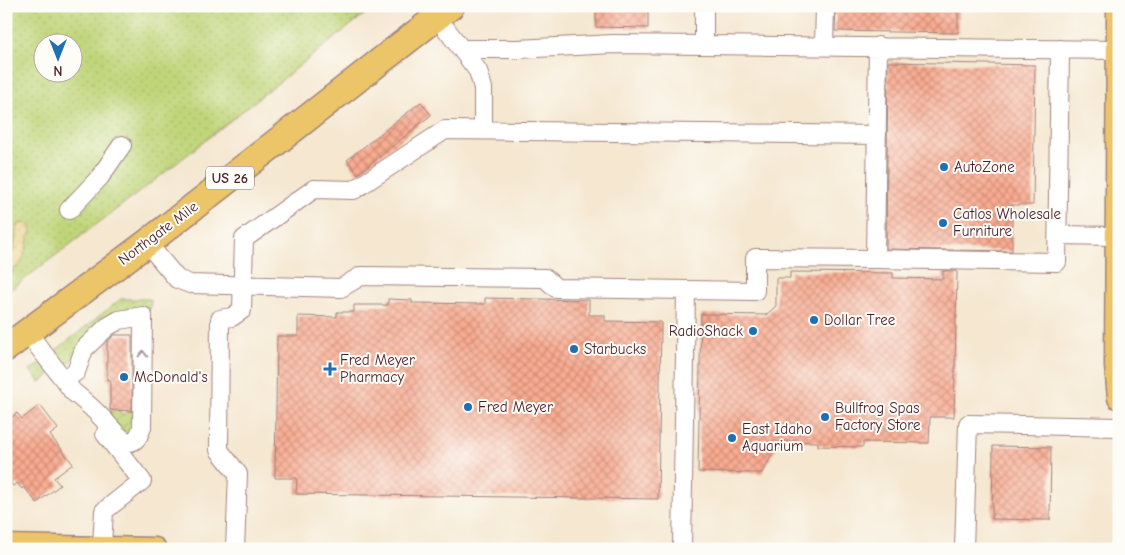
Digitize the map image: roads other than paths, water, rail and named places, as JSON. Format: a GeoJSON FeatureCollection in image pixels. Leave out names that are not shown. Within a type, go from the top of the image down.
{"type":"FeatureCollection","features":[{"type":"Feature","properties":{"kind":"highway","name":"Northgate Mile"},"geometry":{"type":"LineString","coordinates":[[6,348],[147,243],[444,12]]}},
{"type":"Feature","properties":{"kind":"main road"},"geometry":{"type":"LineString","coordinates":[[1118,6],[1116,366],[1119,398]]}},
{"type":"Feature","properties":{"kind":"main road"},"geometry":{"type":"LineString","coordinates":[[21,547],[153,549]]}},
{"type":"Feature","properties":{"kind":"lane"},"geometry":{"type":"LineString","coordinates":[[704,6],[704,45]]}},
{"type":"Feature","properties":{"kind":"lane"},"geometry":{"type":"LineString","coordinates":[[824,46],[825,6]]}},
{"type":"Feature","properties":{"kind":"lane"},"geometry":{"type":"LineString","coordinates":[[444,12],[461,49],[478,71],[483,88],[483,130]]}},
{"type":"Feature","properties":{"kind":"lane"},"geometry":{"type":"LineString","coordinates":[[461,49],[518,50],[613,44],[1118,50]]}},
{"type":"Feature","properties":{"kind":"lane"},"geometry":{"type":"LineString","coordinates":[[875,259],[878,46]]}},
{"type":"Feature","properties":{"kind":"lane"},"geometry":{"type":"LineString","coordinates":[[147,243],[177,279],[190,284],[243,286],[341,288],[361,276],[545,278],[556,288],[755,290],[755,258],[1057,262],[1060,49]]}},
{"type":"Feature","properties":{"kind":"lane"},"geometry":{"type":"LineString","coordinates":[[236,549],[238,474],[219,450],[220,319],[232,317],[242,310],[244,239],[314,189],[354,190],[445,130],[877,135]]}},
{"type":"Feature","properties":{"kind":"lane"},"geometry":{"type":"LineString","coordinates":[[69,210],[100,176],[122,145]]}},
{"type":"Feature","properties":{"kind":"lane"},"geometry":{"type":"LineString","coordinates":[[1058,235],[1116,236]]}},
{"type":"Feature","properties":{"kind":"lane"},"geometry":{"type":"LineString","coordinates":[[682,549],[686,290]]}},
{"type":"Feature","properties":{"kind":"lane"},"geometry":{"type":"LineString","coordinates":[[144,316],[142,427],[140,434],[134,440],[122,440],[116,436],[102,417],[68,385],[76,372],[84,349],[107,327],[119,320],[144,316]]}},
{"type":"Feature","properties":{"kind":"lane"},"geometry":{"type":"LineString","coordinates":[[27,332],[142,481],[104,511],[102,548]]}},
{"type":"Feature","properties":{"kind":"lane"},"geometry":{"type":"LineString","coordinates":[[114,445],[126,453],[136,452],[141,448],[145,435],[142,411]]}},
{"type":"Feature","properties":{"kind":"lane"},"geometry":{"type":"LineString","coordinates":[[964,549],[968,424],[1119,428]]}},
{"type":"Feature","properties":{"kind":"place","name":"AutoZone"},"geometry":{"type":"Point","coordinates":[944,167]}},
{"type":"Feature","properties":{"kind":"place","name":"Catlos Wholesale Furniture"},"geometry":{"type":"Point","coordinates":[943,223]}},
{"type":"Feature","properties":{"kind":"place","name":"Dollar Tree"},"geometry":{"type":"Point","coordinates":[814,320]}},
{"type":"Feature","properties":{"kind":"place","name":"RadioShack"},"geometry":{"type":"Point","coordinates":[753,331]}},
{"type":"Feature","properties":{"kind":"place","name":"Starbucks"},"geometry":{"type":"Point","coordinates":[574,349]}},
{"type":"Feature","properties":{"kind":"place","name":"Fred Meyer Pharmacy"},"geometry":{"type":"Point","coordinates":[330,369]}},
{"type":"Feature","properties":{"kind":"place","name":"McDonald's"},"geometry":{"type":"Point","coordinates":[124,377]}},
{"type":"Feature","properties":{"kind":"place","name":"Fred Meyer"},"geometry":{"type":"Point","coordinates":[468,407]}},
{"type":"Feature","properties":{"kind":"place","name":"Bullfrog Spas Factory Store"},"geometry":{"type":"Point","coordinates":[825,417]}},
{"type":"Feature","properties":{"kind":"place","name":"East Idaho Aquarium"},"geometry":{"type":"Point","coordinates":[732,438]}}]}
